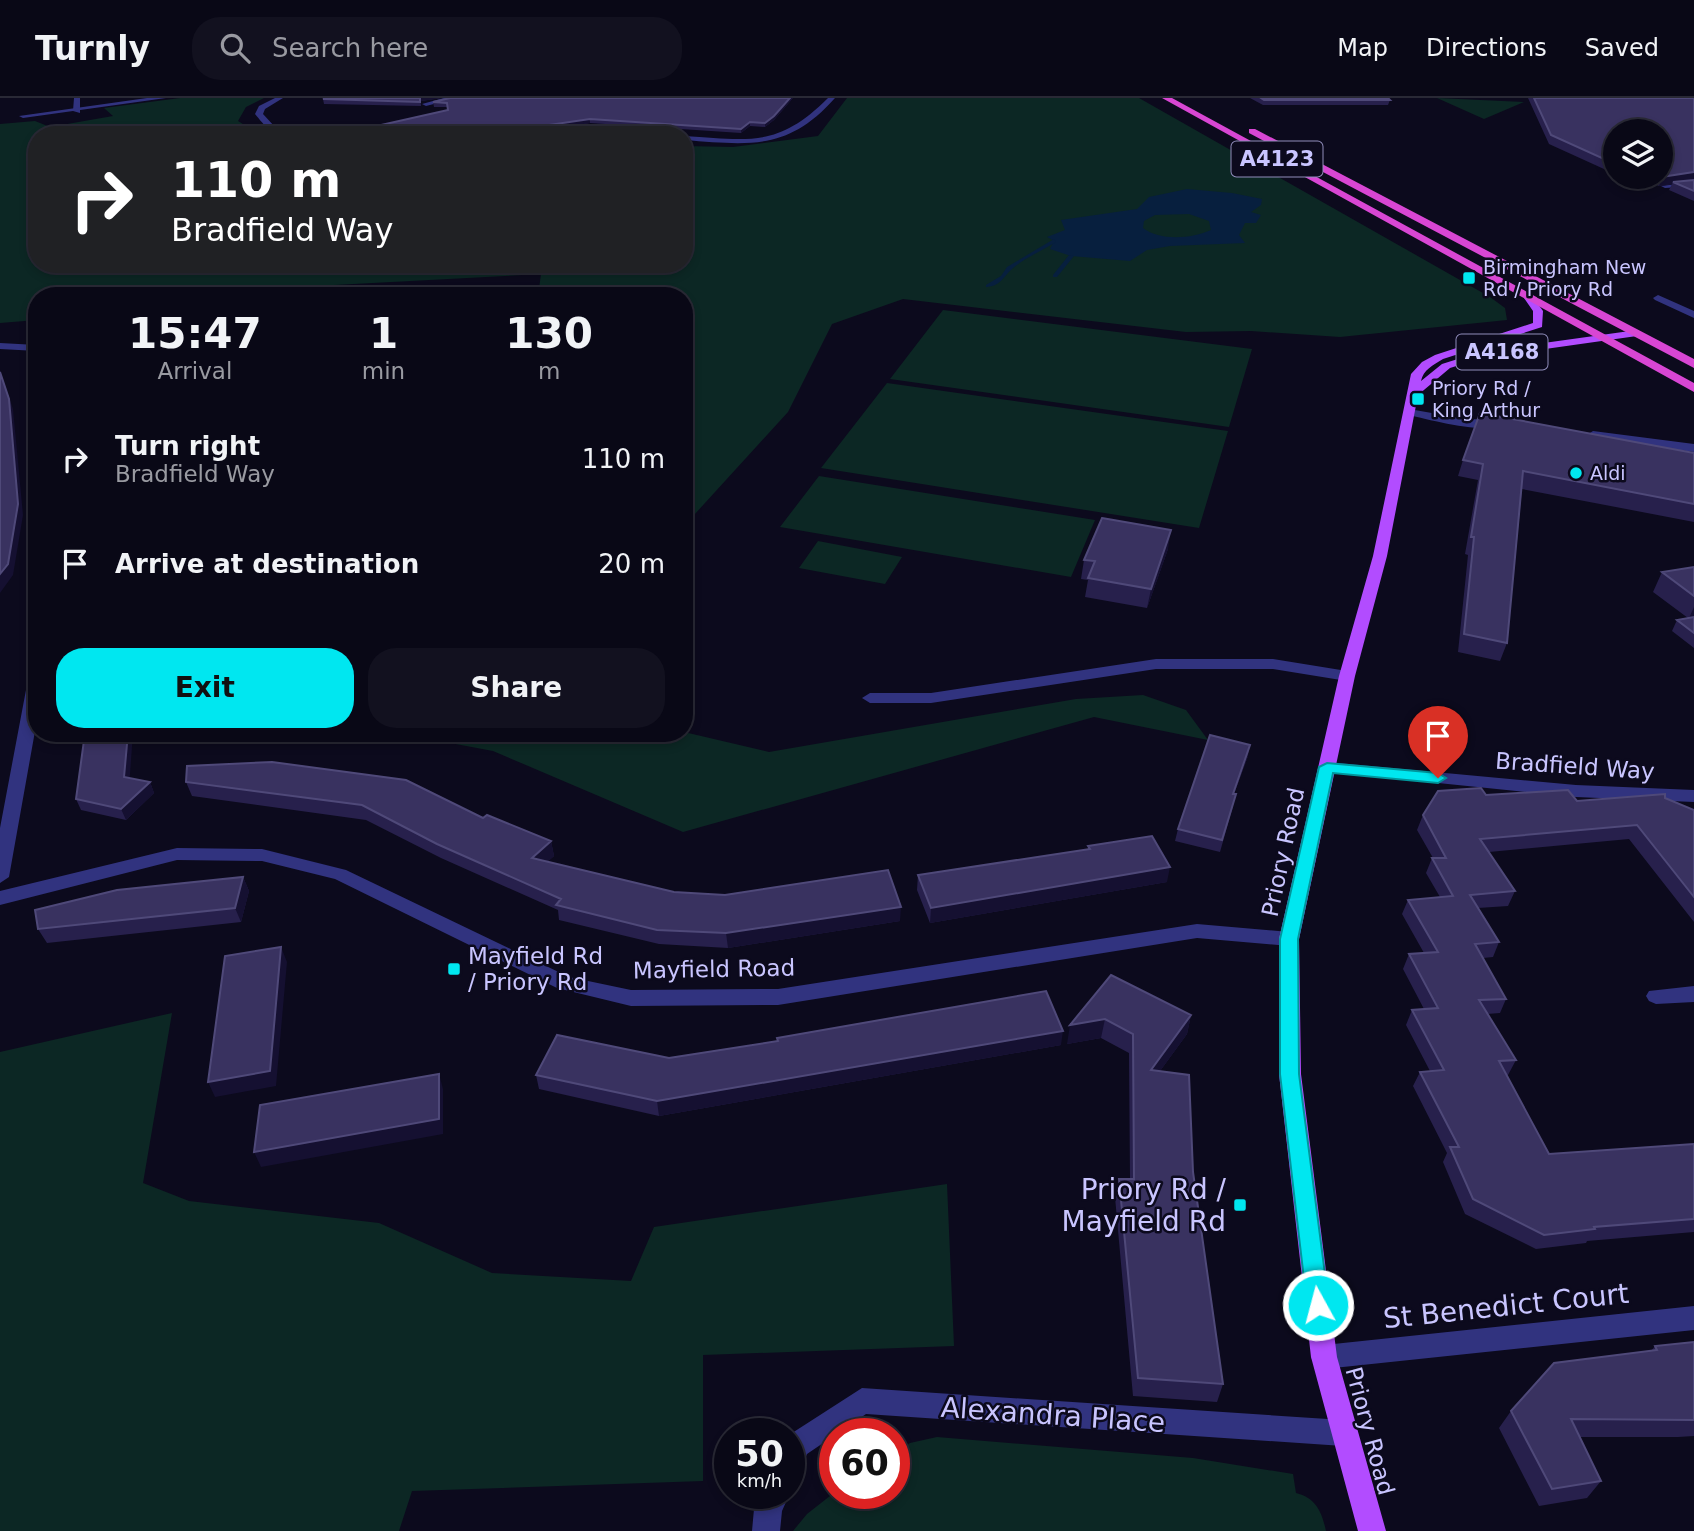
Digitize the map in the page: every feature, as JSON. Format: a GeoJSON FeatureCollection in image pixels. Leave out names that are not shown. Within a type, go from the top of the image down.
{"type":"FeatureCollection","features":[{"type":"Feature","properties":{"kind":"highway","name":"A4123"},"geometry":{"type":"LineString","coordinates":[[1166,98],[1694,388]]}},
{"type":"Feature","properties":{"kind":"highway","name":"A4123"},"geometry":{"type":"LineString","coordinates":[[1237,123],[1694,364]]}},
{"type":"Feature","properties":{"kind":"main road","name":"Priory Road"},"geometry":{"type":"LineString","coordinates":[[1372,1531],[1324,1357],[1290,1074],[1289,939],[1347,676],[1380,556],[1411,403],[1421,367],[1437,358],[1520,335],[1538,325],[1538,311],[1529,298]]}},
{"type":"Feature","properties":{"kind":"main road","name":"A4168"},"geometry":{"type":"LineString","coordinates":[[1411,403],[1446,366],[1479,355],[1637,333]]}},
{"type":"Feature","properties":{"kind":"street"},"geometry":{"type":"LineString","coordinates":[[77,98],[77,111]]}},
{"type":"Feature","properties":{"kind":"street"},"geometry":{"type":"LineString","coordinates":[[23,116],[163,98]]}},
{"type":"Feature","properties":{"kind":"street"},"geometry":{"type":"LineString","coordinates":[[269,126],[259,114],[262,108],[279,98]]}},
{"type":"Feature","properties":{"kind":"street"},"geometry":{"type":"LineString","coordinates":[[426,104],[454,98]]}},
{"type":"Feature","properties":{"kind":"street"},"geometry":{"type":"LineString","coordinates":[[693,139],[730,141],[787,135],[800,128],[831,98]]}},
{"type":"Feature","properties":{"kind":"street"},"geometry":{"type":"LineString","coordinates":[[1673,187],[1694,184]]}},
{"type":"Feature","properties":{"kind":"street"},"geometry":{"type":"LineString","coordinates":[[1658,298],[1694,316]]}},
{"type":"Feature","properties":{"kind":"street"},"geometry":{"type":"LineString","coordinates":[[0,346],[28,348]]}},
{"type":"Feature","properties":{"kind":"street"},"geometry":{"type":"LineString","coordinates":[[1411,403],[1466,423],[1480,421],[1506,425]]}},
{"type":"Feature","properties":{"kind":"street"},"geometry":{"type":"LineString","coordinates":[[1573,433],[1694,448]]}},
{"type":"Feature","properties":{"kind":"street"},"geometry":{"type":"LineString","coordinates":[[870,698],[931,698],[1156,664],[1273,664],[1347,676]]}},
{"type":"Feature","properties":{"kind":"street"},"geometry":{"type":"LineString","coordinates":[[0,877],[28,723]]}},
{"type":"Feature","properties":{"kind":"street","name":"Bradfield Way"},"geometry":{"type":"LineString","coordinates":[[1327,767],[1576,791],[1694,796]]}},
{"type":"Feature","properties":{"kind":"street","name":"Mayfield Road"},"geometry":{"type":"LineString","coordinates":[[0,898],[177,854],[262,855],[340,874],[564,983],[631,998],[778,996],[1197,931],[1289,939]]}},
{"type":"Feature","properties":{"kind":"street"},"geometry":{"type":"LineString","coordinates":[[1656,996],[1694,995]]}},
{"type":"Feature","properties":{"kind":"street","name":"St Benedict Court"},"geometry":{"type":"LineString","coordinates":[[1324,1357],[1694,1318]]}},
{"type":"Feature","properties":{"kind":"street","name":"Alexandra Place"},"geometry":{"type":"LineString","coordinates":[[805,1441],[862,1401],[1343,1433]]}},
{"type":"Feature","properties":{"kind":"street"},"geometry":{"type":"LineString","coordinates":[[766,1531],[768,1509]]}},
{"type":"Feature","properties":{"kind":"green space"},"geometry":{"type":"Polygon","coordinates":[[[180,98],[264,98],[246,107],[238,121],[246,126],[56,126],[113,116],[104,108],[180,98]]]}},
{"type":"Feature","properties":{"kind":"green space"},"geometry":{"type":"Polygon","coordinates":[[[847,98],[1139,98],[1490,297],[1505,308],[1507,320],[1340,337],[1251,331],[1186,332],[903,299],[832,324],[788,412],[693,516],[693,287],[539,287],[541,274],[296,287],[28,287],[28,321],[0,323],[0,124],[35,121],[48,126],[28,126],[28,273],[693,273],[693,146],[733,147],[818,136],[847,98]]]}},
{"type":"Feature","properties":{"kind":"green space"},"geometry":{"type":"Polygon","coordinates":[[[1437,98],[1524,102],[1484,119],[1437,98]]]}},
{"type":"Feature","properties":{"kind":"green space"},"geometry":{"type":"Polygon","coordinates":[[[943,310],[1252,349],[1229,427],[890,379],[943,310]]]}},
{"type":"Feature","properties":{"kind":"green space"},"geometry":{"type":"Polygon","coordinates":[[[887,383],[1228,431],[1199,528],[821,468],[887,383]]]}},
{"type":"Feature","properties":{"kind":"green space"},"geometry":{"type":"Polygon","coordinates":[[[819,476],[1095,520],[1071,577],[780,527],[819,476]]]}},
{"type":"Feature","properties":{"kind":"green space"},"geometry":{"type":"Polygon","coordinates":[[[818,541],[902,557],[885,584],[799,568],[818,541]]]}},
{"type":"Feature","properties":{"kind":"green space"},"geometry":{"type":"Polygon","coordinates":[[[1143,695],[1186,710],[1208,740],[1094,717],[683,832],[493,751],[445,742],[693,742],[693,734],[769,752],[1076,699],[1143,695]]]}},
{"type":"Feature","properties":{"kind":"green space"},"geometry":{"type":"Polygon","coordinates":[[[172,1013],[143,1183],[189,1201],[379,1223],[492,1273],[631,1281],[654,1227],[947,1184],[954,1346],[703,1355],[703,1481],[412,1491],[399,1531],[0,1531],[0,1052],[172,1013]]]}},
{"type":"Feature","properties":{"kind":"green space"},"geometry":{"type":"Polygon","coordinates":[[[937,1437],[1193,1458],[1293,1474],[1296,1493],[1309,1498],[1317,1507],[1326,1531],[793,1531],[819,1505],[819,1509],[910,1509],[910,1443],[937,1437]]]}},
{"type":"Feature","properties":{"kind":"water"},"geometry":{"type":"Polygon","coordinates":[[[1187,189],[1232,193],[1262,199],[1261,205],[1251,212],[1261,215],[1256,223],[1245,223],[1239,235],[1245,243],[1170,246],[1147,250],[1130,261],[1071,256],[1050,249],[1054,241],[1047,237],[1065,230],[1061,220],[1137,209],[1149,197],[1187,189]],[[1189,214],[1155,215],[1144,221],[1143,228],[1167,237],[1185,237],[1211,230],[1209,221],[1189,214]]]}},
{"type":"Feature","properties":{"kind":"building"},"geometry":{"type":"Polygon","coordinates":[[[420,98],[420,102],[323,99],[420,98]]]}},
{"type":"Feature","properties":{"kind":"building"},"geometry":{"type":"Polygon","coordinates":[[[450,98],[790,98],[765,123],[750,122],[741,129],[590,119],[542,126],[376,126],[448,110],[447,103],[433,102],[450,98]]]}},
{"type":"Feature","properties":{"kind":"building"},"geometry":{"type":"Polygon","coordinates":[[[1261,98],[1388,98],[1390,100],[1264,100],[1261,98]]]}},
{"type":"Feature","properties":{"kind":"building"},"geometry":{"type":"Polygon","coordinates":[[[1534,98],[1694,98],[1694,172],[1673,175],[1673,119],[1603,119],[1603,159],[1551,135],[1534,98]]]}},
{"type":"Feature","properties":{"kind":"building"},"geometry":{"type":"Polygon","coordinates":[[[1694,180],[1694,191],[1673,182],[1694,180]]]}},
{"type":"Feature","properties":{"kind":"building"},"geometry":{"type":"Polygon","coordinates":[[[0,372],[9,399],[18,504],[8,564],[0,574],[0,372]]]}},
{"type":"Feature","properties":{"kind":"building"},"geometry":{"type":"Polygon","coordinates":[[[1480,413],[1694,453],[1694,504],[1523,471],[1507,643],[1464,634],[1474,537],[1471,537],[1483,464],[1463,460],[1480,413]]]}},
{"type":"Feature","properties":{"kind":"building"},"geometry":{"type":"Polygon","coordinates":[[[1102,518],[1171,530],[1151,589],[1088,578],[1095,561],[1084,560],[1102,518]]]}},
{"type":"Feature","properties":{"kind":"building"},"geometry":{"type":"Polygon","coordinates":[[[1694,567],[1694,596],[1662,572],[1694,567]]]}},
{"type":"Feature","properties":{"kind":"building"},"geometry":{"type":"Polygon","coordinates":[[[1694,617],[1694,633],[1677,620],[1694,617]]]}},
{"type":"Feature","properties":{"kind":"building"},"geometry":{"type":"Polygon","coordinates":[[[1210,735],[1250,745],[1233,794],[1236,794],[1222,840],[1178,829],[1210,735]]]}},
{"type":"Feature","properties":{"kind":"building"},"geometry":{"type":"Polygon","coordinates":[[[84,742],[127,742],[124,777],[150,782],[121,809],[76,799],[84,742]]]}},
{"type":"Feature","properties":{"kind":"building"},"geometry":{"type":"Polygon","coordinates":[[[272,762],[406,780],[483,818],[487,815],[551,841],[532,858],[674,892],[725,895],[888,870],[901,907],[726,933],[657,930],[556,905],[561,899],[437,844],[362,805],[186,782],[187,766],[272,762]]]}},
{"type":"Feature","properties":{"kind":"building"},"geometry":{"type":"Polygon","coordinates":[[[1481,788],[1486,795],[1568,790],[1577,801],[1665,794],[1665,798],[1694,810],[1694,897],[1637,825],[1480,839],[1515,891],[1470,895],[1499,942],[1475,944],[1506,999],[1479,1000],[1516,1060],[1499,1061],[1549,1154],[1694,1144],[1694,1219],[1594,1227],[1595,1229],[1544,1235],[1473,1199],[1450,1147],[1459,1147],[1420,1072],[1444,1070],[1412,1010],[1438,1008],[1409,954],[1438,952],[1408,900],[1453,896],[1432,858],[1446,858],[1423,815],[1438,791],[1481,788]]]}},
{"type":"Feature","properties":{"kind":"building"},"geometry":{"type":"Polygon","coordinates":[[[1152,836],[1170,867],[931,908],[918,875],[1090,849],[1088,846],[1152,836]]]}},
{"type":"Feature","properties":{"kind":"building"},"geometry":{"type":"Polygon","coordinates":[[[243,877],[235,908],[38,929],[35,910],[117,890],[243,877]]]}},
{"type":"Feature","properties":{"kind":"building"},"geometry":{"type":"Polygon","coordinates":[[[281,947],[270,1071],[208,1082],[225,956],[281,947]]]}},
{"type":"Feature","properties":{"kind":"building"},"geometry":{"type":"Polygon","coordinates":[[[1111,975],[1191,1015],[1151,1070],[1189,1075],[1193,1172],[1223,1384],[1138,1378],[1119,1179],[1134,1179],[1133,1034],[1105,1019],[1070,1025],[1111,975]]]}},
{"type":"Feature","properties":{"kind":"building"},"geometry":{"type":"Polygon","coordinates":[[[1046,991],[1063,1031],[657,1101],[536,1075],[557,1035],[669,1058],[778,1041],[777,1038],[1046,991]]]}},
{"type":"Feature","properties":{"kind":"building"},"geometry":{"type":"Polygon","coordinates":[[[439,1074],[439,1119],[254,1152],[260,1105],[439,1074]]]}},
{"type":"Feature","properties":{"kind":"building"},"geometry":{"type":"Polygon","coordinates":[[[1694,1342],[1694,1420],[1571,1419],[1601,1481],[1552,1489],[1511,1411],[1554,1363],[1657,1350],[1655,1346],[1694,1342]]]}},
{"type":"Feature","properties":{"kind":"waterway"},"geometry":{"type":"LineString","coordinates":[[988,286],[1003,277],[1009,268],[1054,241]]}},
{"type":"Feature","properties":{"kind":"waterway"},"geometry":{"type":"LineString","coordinates":[[1055,276],[1071,256]]}},
{"type":"Feature","properties":{"kind":"place","name":"Birmingham New Rd / Priory Rd"},"geometry":{"type":"Point","coordinates":[1469,278]}},
{"type":"Feature","properties":{"kind":"place","name":"Priory Rd / King Arthur"},"geometry":{"type":"Point","coordinates":[1418,399]}},
{"type":"Feature","properties":{"kind":"place","name":"Aldi"},"geometry":{"type":"Point","coordinates":[1576,473]}},
{"type":"Feature","properties":{"kind":"place","name":"Mayfield Rd / Priory Rd"},"geometry":{"type":"Point","coordinates":[454,969]}},
{"type":"Feature","properties":{"kind":"place","name":"Priory Rd / Mayfield Rd"},"geometry":{"type":"Point","coordinates":[1240,1205]}},
{"type":"Feature","properties":{"kind":"route"},"geometry":{"type":"LineString","coordinates":[[1318,1305],[1290,1074],[1289,939],[1327,767],[1438,778]]}}]}
